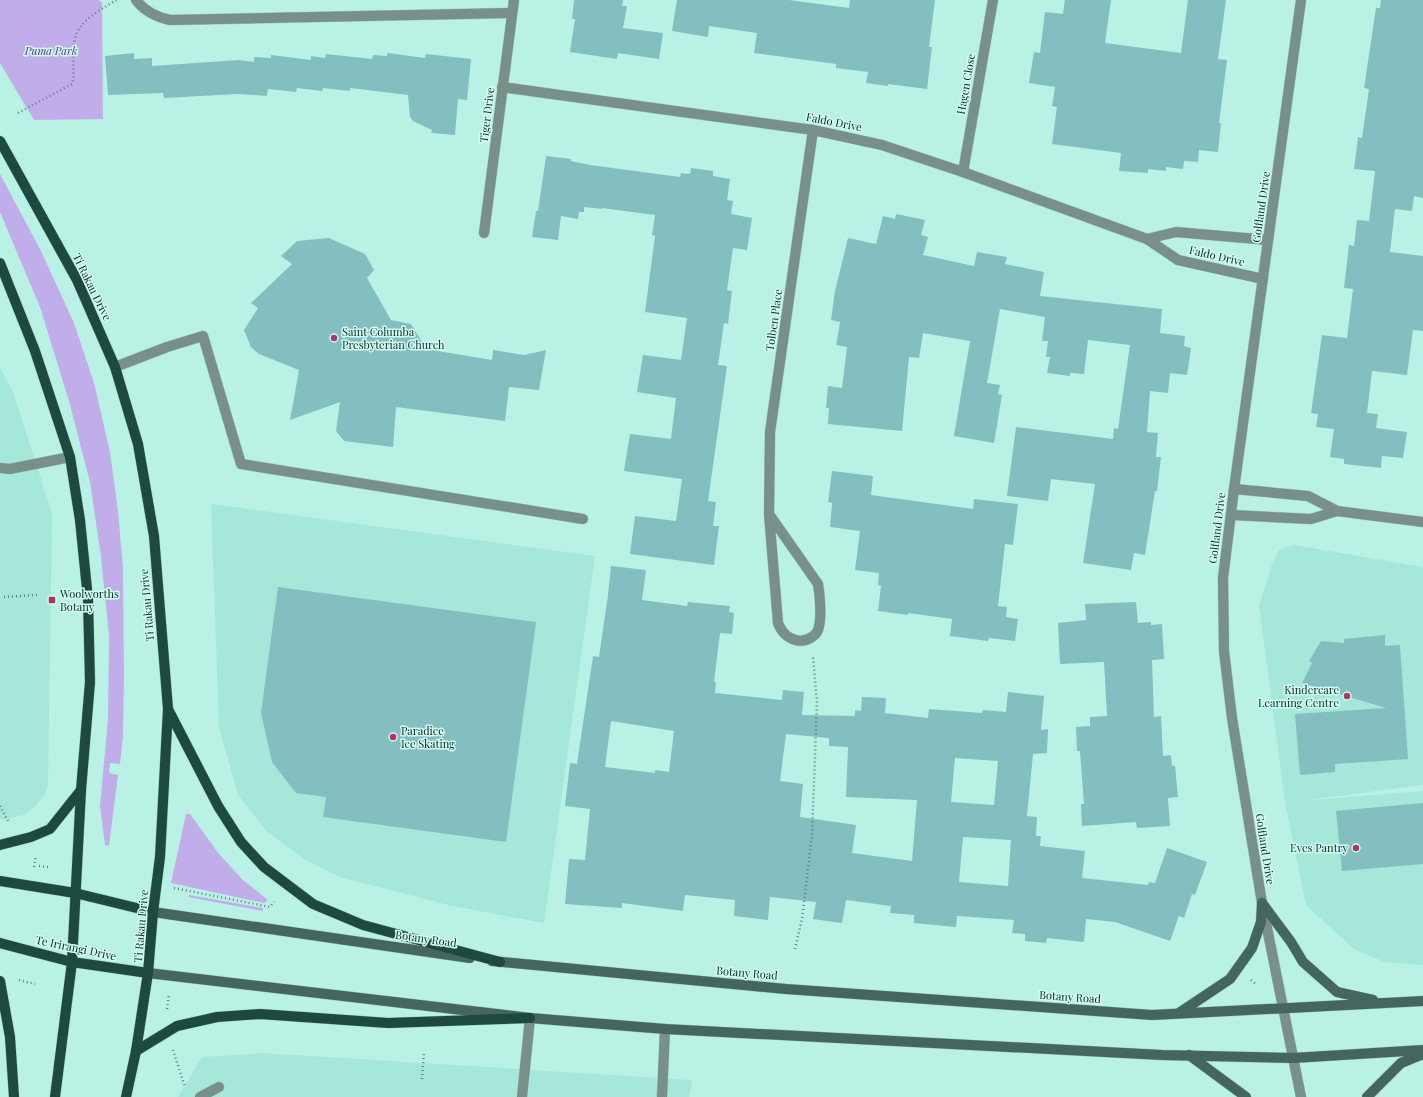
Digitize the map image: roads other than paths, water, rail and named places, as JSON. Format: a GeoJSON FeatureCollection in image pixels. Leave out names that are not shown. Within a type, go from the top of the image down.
{"type":"FeatureCollection","features":[{"type":"Feature","properties":{"kind":"main road","name":"Ti Rakau Drive"},"geometry":{"type":"LineString","coordinates":[[0,141],[77,280],[115,366],[138,444],[154,536],[168,709],[160,857],[153,912],[148,974],[136,1051],[126,1097]]}},
{"type":"Feature","properties":{"kind":"main road"},"geometry":{"type":"LineString","coordinates":[[0,263],[35,351],[70,457],[80,520],[88,599],[90,682],[81,790],[72,962],[55,1097]]}},
{"type":"Feature","properties":{"kind":"main road"},"geometry":{"type":"LineString","coordinates":[[168,709],[222,812],[241,842],[264,867],[313,904],[363,925],[500,962]]}},
{"type":"Feature","properties":{"kind":"main road"},"geometry":{"type":"LineString","coordinates":[[0,845],[30,837],[50,829],[81,790]]}},
{"type":"Feature","properties":{"kind":"main road"},"geometry":{"type":"LineString","coordinates":[[0,881],[75,893]]}},
{"type":"Feature","properties":{"kind":"main road","name":"Botany Road"},"geometry":{"type":"LineString","coordinates":[[75,893],[153,912],[500,962],[786,989],[1152,1015],[1423,1001]]}},
{"type":"Feature","properties":{"kind":"main road"},"geometry":{"type":"LineString","coordinates":[[1262,904],[1291,942],[1303,962],[1338,992],[1383,1003]]}},
{"type":"Feature","properties":{"kind":"main road"},"geometry":{"type":"LineString","coordinates":[[1179,1014],[1230,979],[1252,948],[1261,922],[1262,904]]}},
{"type":"Feature","properties":{"kind":"main road","name":"Te Irirangi Drive"},"geometry":{"type":"LineString","coordinates":[[0,943],[72,962],[148,974]]}},
{"type":"Feature","properties":{"kind":"main road"},"geometry":{"type":"LineString","coordinates":[[148,974],[530,1018],[665,1029],[1162,1055],[1293,1058],[1423,1050]]}},
{"type":"Feature","properties":{"kind":"main road"},"geometry":{"type":"LineString","coordinates":[[0,981],[10,1036],[14,1097]]}},
{"type":"Feature","properties":{"kind":"main road"},"geometry":{"type":"LineString","coordinates":[[136,1051],[177,1026],[217,1017],[260,1014],[388,1023],[530,1018]]}},
{"type":"Feature","properties":{"kind":"main road"},"geometry":{"type":"LineString","coordinates":[[1367,1097],[1401,1063],[1423,1054]]}},
{"type":"Feature","properties":{"kind":"main road"},"geometry":{"type":"LineString","coordinates":[[1188,1055],[1246,1097]]}},
{"type":"Feature","properties":{"kind":"street"},"geometry":{"type":"LineString","coordinates":[[136,0],[141,6],[156,16],[170,20],[512,13]]}},
{"type":"Feature","properties":{"kind":"street","name":"Tiger Drive"},"geometry":{"type":"LineString","coordinates":[[484,233],[514,0]]}},
{"type":"Feature","properties":{"kind":"street","name":"Hagen Close"},"geometry":{"type":"LineString","coordinates":[[963,172],[993,0]]}},
{"type":"Feature","properties":{"kind":"street","name":"Golfland Drive"},"geometry":{"type":"LineString","coordinates":[[1301,0],[1223,578],[1224,652],[1231,713],[1262,904],[1301,1097]]}},
{"type":"Feature","properties":{"kind":"street","name":"Faldo Drive"},"geometry":{"type":"LineString","coordinates":[[502,87],[813,130],[882,145],[963,172],[1147,239],[1178,260],[1263,279]]}},
{"type":"Feature","properties":{"kind":"street","name":"Tolben Place"},"geometry":{"type":"LineString","coordinates":[[769,514],[818,584],[821,598],[819,629],[816,634],[807,640],[793,640],[781,631],[778,623],[769,514],[770,432],[813,130]]}},
{"type":"Feature","properties":{"kind":"street","name":"Faldo Drive"},"geometry":{"type":"LineString","coordinates":[[1147,239],[1176,232],[1268,240]]}},
{"type":"Feature","properties":{"kind":"street"},"geometry":{"type":"LineString","coordinates":[[115,366],[166,347],[203,336],[241,464],[583,519]]}},
{"type":"Feature","properties":{"kind":"street"},"geometry":{"type":"LineString","coordinates":[[0,468],[10,469],[70,457]]}},
{"type":"Feature","properties":{"kind":"street"},"geometry":{"type":"LineString","coordinates":[[1234,489],[1308,496],[1337,511],[1423,522]]}},
{"type":"Feature","properties":{"kind":"street"},"geometry":{"type":"LineString","coordinates":[[1232,515],[1311,520],[1337,511]]}},
{"type":"Feature","properties":{"kind":"street"},"geometry":{"type":"LineString","coordinates":[[522,1097],[530,1018]]}},
{"type":"Feature","properties":{"kind":"street"},"geometry":{"type":"LineString","coordinates":[[662,1097],[665,1029]]}},
{"type":"Feature","properties":{"kind":"street"},"geometry":{"type":"LineString","coordinates":[[200,1097],[220,1087]]}},
{"type":"Feature","properties":{"kind":"place","name":"Saint Columba Presbyterian Church"},"geometry":{"type":"Point","coordinates":[334,338]}},
{"type":"Feature","properties":{"kind":"place","name":"Woolworths Botany"},"geometry":{"type":"Point","coordinates":[52,600]}},
{"type":"Feature","properties":{"kind":"place","name":"Kindercare Learning Centre"},"geometry":{"type":"Point","coordinates":[1347,696]}},
{"type":"Feature","properties":{"kind":"place","name":"Paradice Ice Skating"},"geometry":{"type":"Point","coordinates":[393,737]}},
{"type":"Feature","properties":{"kind":"place","name":"Eves Pantry"},"geometry":{"type":"Point","coordinates":[1356,848]}},
{"type":"Feature","properties":{"kind":"park label","name":"Puma Park"},"geometry":{"type":"Point","coordinates":[51,51]}}]}
